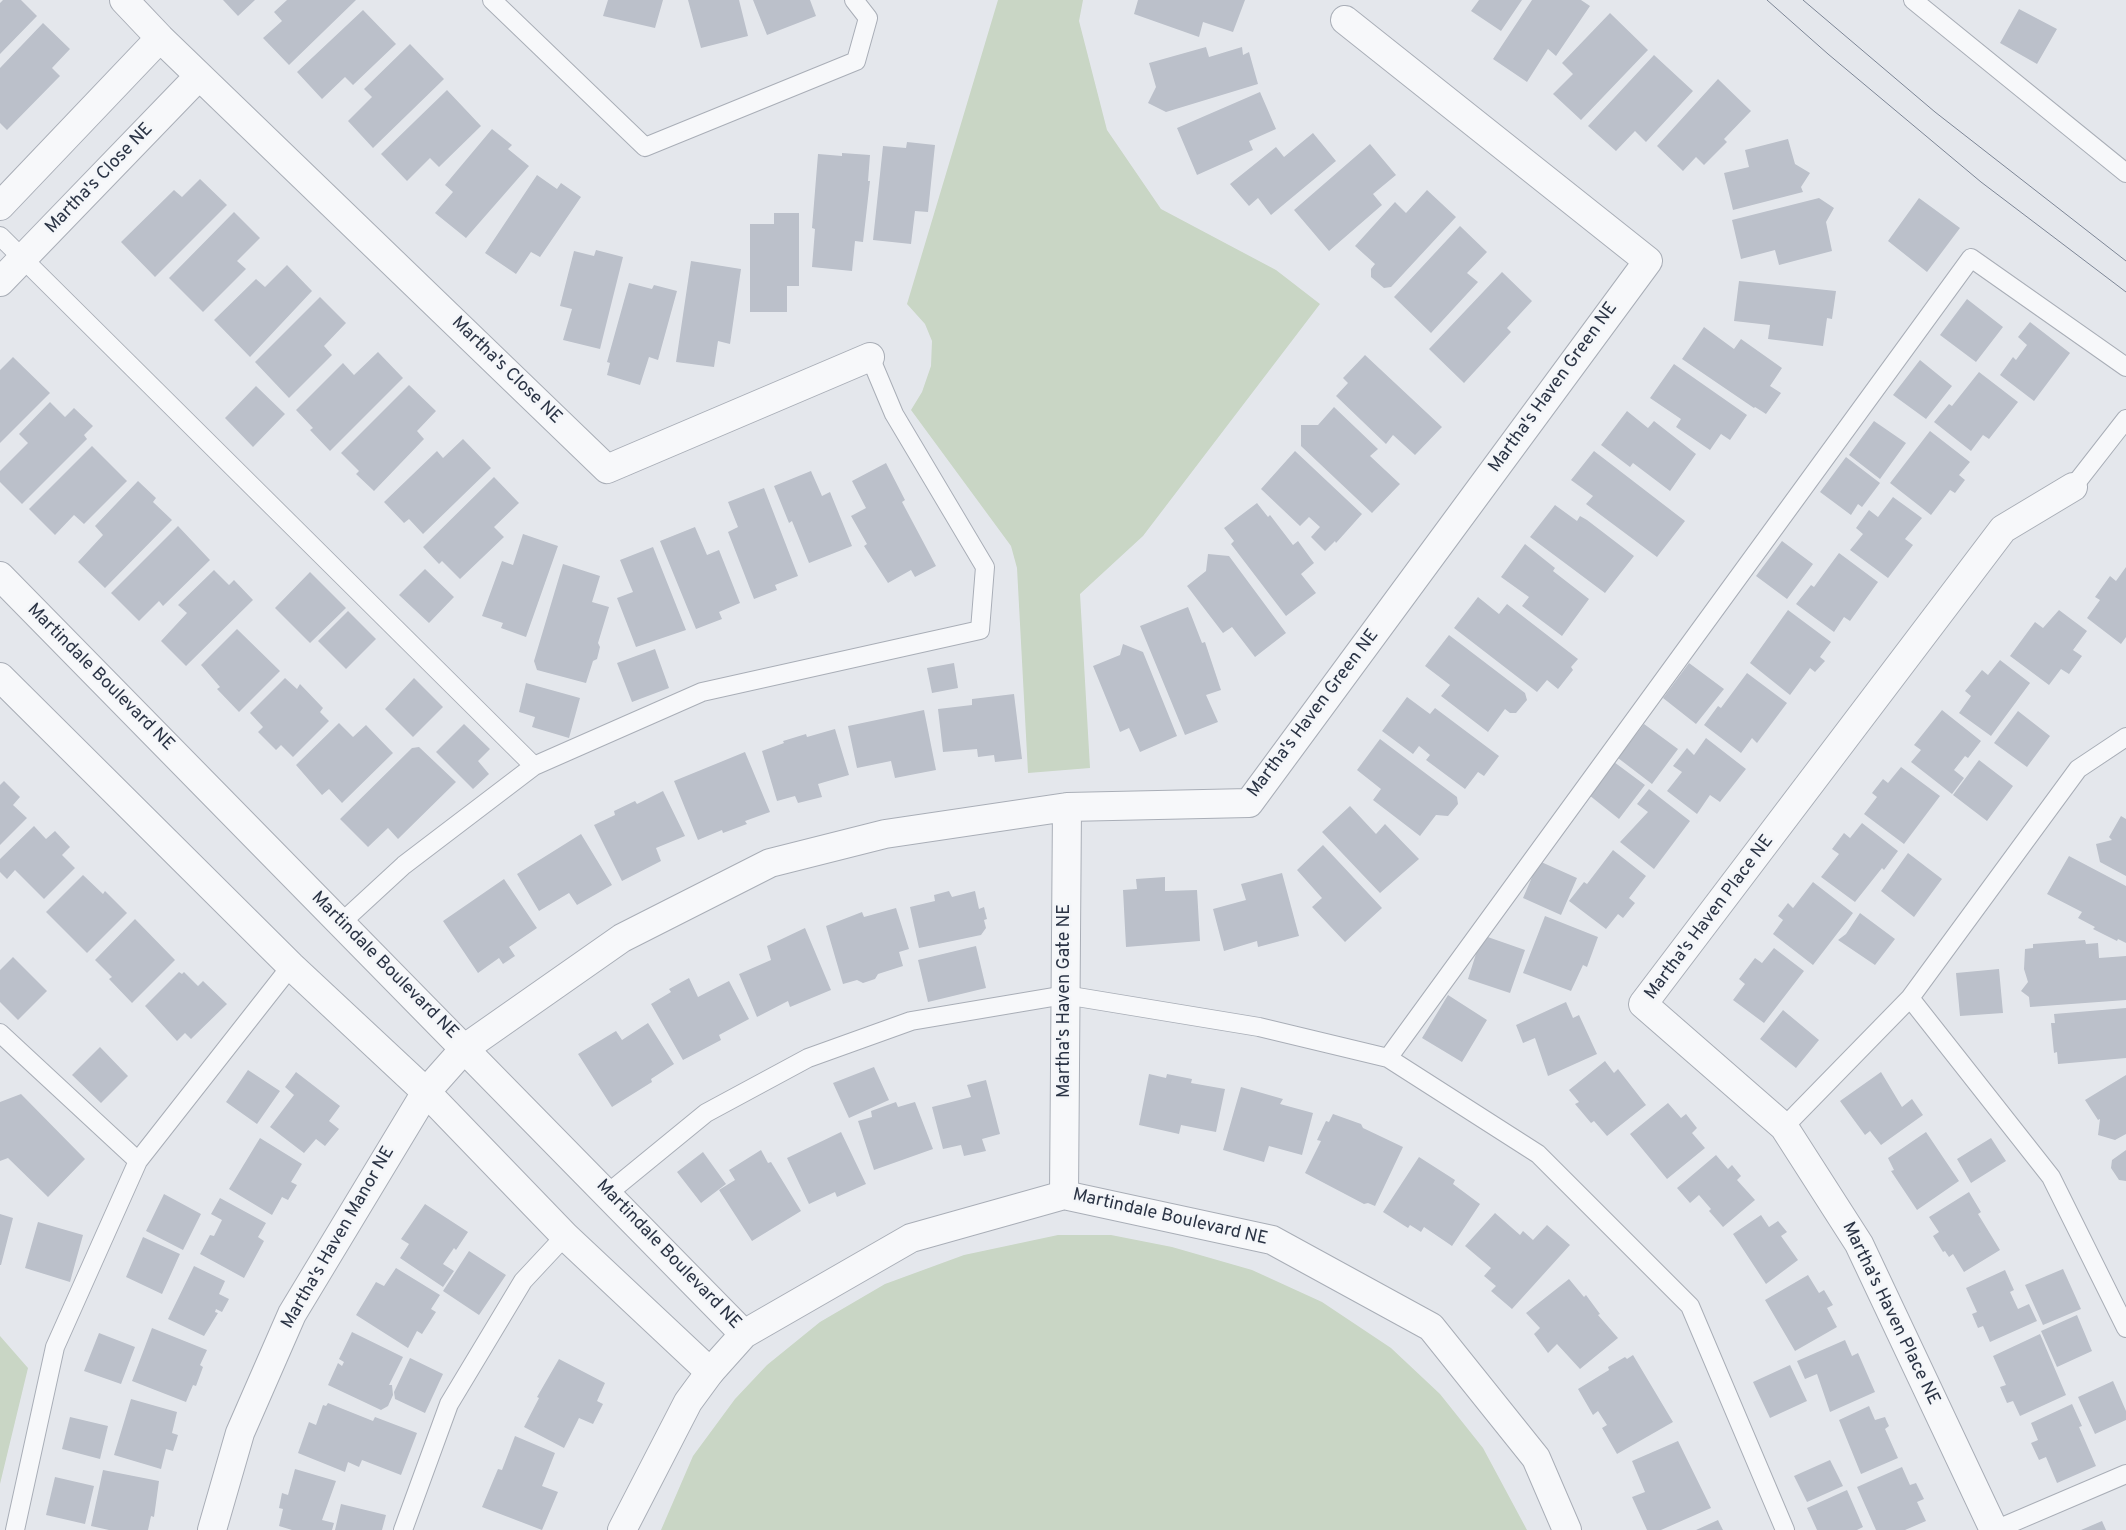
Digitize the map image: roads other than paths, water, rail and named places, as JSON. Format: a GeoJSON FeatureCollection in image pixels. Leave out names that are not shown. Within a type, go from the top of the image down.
{"type":"FeatureCollection","features":[{"type":"Feature","properties":{"kind":"street","name":"Martha's Close NE"},"geometry":{"type":"LineString","coordinates":[[124,0],[199,76],[607,469],[870,357]]}},
{"type":"Feature","properties":{"kind":"street","name":"Martha's Haven Green NE"},"geometry":{"type":"LineString","coordinates":[[426,1092],[465,1048],[622,938],[770,863],[884,834],[1067,808],[1249,803],[1648,261],[1345,20]]}},
{"type":"Feature","properties":{"kind":"street"},"geometry":{"type":"LineString","coordinates":[[0,206],[160,38]]}},
{"type":"Feature","properties":{"kind":"street","name":"Martha's Close NE"},"geometry":{"type":"LineString","coordinates":[[0,282],[199,76]]}},
{"type":"Feature","properties":{"kind":"street","name":"Martha's Haven Place NE"},"geometry":{"type":"LineString","coordinates":[[1995,1530],[1859,1244],[1784,1127],[1643,1004],[2003,529],[2073,486]]}},
{"type":"Feature","properties":{"kind":"street","name":"Martindale Boulevard NE"},"geometry":{"type":"LineString","coordinates":[[0,576],[744,1334],[911,1238],[1064,1194],[1272,1240],[1431,1327],[1536,1458],[1568,1530]]}},
{"type":"Feature","properties":{"kind":"street"},"geometry":{"type":"LineString","coordinates":[[0,677],[292,966],[426,1092],[565,1236],[710,1372]]}},
{"type":"Feature","properties":{"kind":"street","name":"Martha's Haven Gate NE"},"geometry":{"type":"LineString","coordinates":[[1064,1194],[1067,808]]}},
{"type":"Feature","properties":{"kind":"street","name":"Martha's Haven Manor NE"},"geometry":{"type":"LineString","coordinates":[[212,1530],[240,1433],[292,1314],[426,1092]]}},
{"type":"Feature","properties":{"kind":"street"},"geometry":{"type":"LineString","coordinates":[[622,1530],[688,1402],[710,1372],[744,1334]]}},
{"type":"Feature","properties":{"kind":"lane"},"geometry":{"type":"LineString","coordinates":[[492,0],[645,147],[856,61],[868,18],[854,0]]}},
{"type":"Feature","properties":{"kind":"lane"},"geometry":{"type":"LineString","coordinates":[[1912,0],[2126,173]]}},
{"type":"Feature","properties":{"kind":"lane"},"geometry":{"type":"LineString","coordinates":[[0,236],[534,766]]}},
{"type":"Feature","properties":{"kind":"lane"},"geometry":{"type":"LineString","coordinates":[[1388,1058],[1972,258],[2126,367]]}},
{"type":"Feature","properties":{"kind":"lane"},"geometry":{"type":"LineString","coordinates":[[341,923],[404,865],[534,766],[702,692],[980,630],[985,567],[894,414],[870,357]]}},
{"type":"Feature","properties":{"kind":"lane"},"geometry":{"type":"LineString","coordinates":[[2073,486],[2126,419]]}},
{"type":"Feature","properties":{"kind":"lane"},"geometry":{"type":"LineString","coordinates":[[1784,1127],[1910,998],[2078,769],[2126,736]]}},
{"type":"Feature","properties":{"kind":"lane"},"geometry":{"type":"LineString","coordinates":[[15,1530],[55,1347],[138,1161],[292,966]]}},
{"type":"Feature","properties":{"kind":"lane"},"geometry":{"type":"LineString","coordinates":[[607,1194],[706,1113],[808,1058],[911,1020],[1065,996],[1259,1027],[1388,1058],[1538,1154],[1690,1306],[1785,1530]]}},
{"type":"Feature","properties":{"kind":"lane"},"geometry":{"type":"LineString","coordinates":[[1910,998],[2051,1177],[2126,1328]]}},
{"type":"Feature","properties":{"kind":"lane"},"geometry":{"type":"LineString","coordinates":[[0,1034],[138,1161]]}},
{"type":"Feature","properties":{"kind":"lane"},"geometry":{"type":"LineString","coordinates":[[403,1530],[449,1404],[523,1282],[565,1236]]}},
{"type":"Feature","properties":{"kind":"lane"},"geometry":{"type":"LineString","coordinates":[[1995,1530],[2126,1474]]}},
{"type":"Feature","properties":{"kind":"tram line"},"geometry":{"type":"LineString","coordinates":[[1767,0],[1828,54],[1981,182],[2126,292]]}},
{"type":"Feature","properties":{"kind":"tram line"},"geometry":{"type":"LineString","coordinates":[[1803,0],[1935,112],[2126,261]]}}]}
